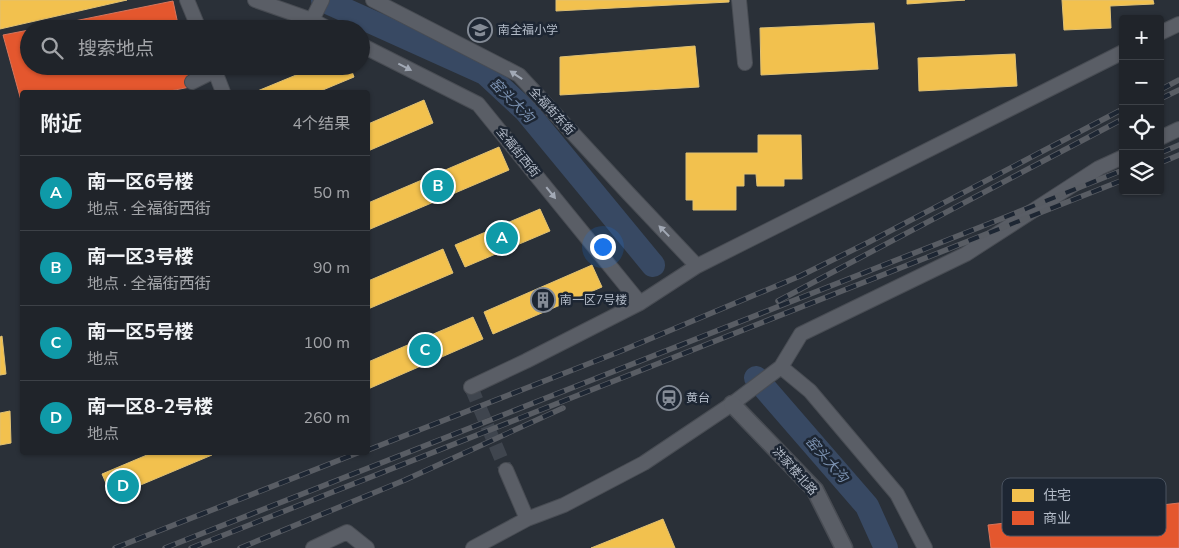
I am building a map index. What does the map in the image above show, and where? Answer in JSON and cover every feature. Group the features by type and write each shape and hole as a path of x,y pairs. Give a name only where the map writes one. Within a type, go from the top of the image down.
{"street":[{"path":"188,0 196,20"},
{"path":"255,0 298,20"},
{"path":"310,20 322,0"},
{"name":"全福街东街","path":"373,0 519,75 697,266"},
{"path":"739,0 745,63"},
{"path":"1164,31 1179,24"},
{"name":"全福街西街","path":"370,50 478,104 640,303"},
{"path":"471,387 526,362 640,303 697,266 1119,54"},
{"path":"192,82 204,75"},
{"path":"219,75 222,90"},
{"path":"1164,136 1179,129"},
{"path":"473,548 527,520 564,505 644,463 732,404 781,367 801,334 966,254 1099,168 1119,159"},
{"path":"781,367 810,391 897,494 925,548"},
{"name":"洪家楼北路","path":"732,404 815,490 844,548"},
{"path":"506,470 527,520"},
{"path":"313,548 347,532 367,548"}],"building: 住宅":[{"path":"0,0 127,0 39,20 20,20 20,24 0,29"},
{"path":"556,0 729,0 729,2 556,11"},
{"path":"907,0 965,0 907,4"},
{"path":"1062,0 1153,0 1154,4 1110,6 1111,28 1064,30"},
{"path":"874,23 878,69 761,75 760,28"},
{"path":"695,46 699,87 560,95 560,57"},
{"path":"1015,54 1017,86 919,91 918,58"},
{"path":"296,75 353,75 354,77 323,90 260,90"},
{"path":"424,100 433,123 370,150 370,123"},
{"path":"758,135 801,135 802,179 784,179 784,186 757,186 756,174 744,174 744,186 736,186 736,210 693,210 693,200 686,200 686,153 758,153"},
{"path":"499,147 509,170 370,229 370,202"},
{"path":"540,209 550,231 465,267 455,245"},
{"path":"443,249 453,273 370,308 370,280"},
{"name":"南一区7号楼","path":"592,265 602,287 493,334 484,312"},
{"path":"473,317 483,339 370,388 370,361"},
{"path":"2,336 6,374 0,375 0,337"},
{"path":"10,411 11,443 0,445 0,413"},
{"path":"147,455 212,455 112,497 102,474"},
{"path":"663,519 675,548 591,548"}],"building: 商业":[{"path":"173,1 177,20 79,20"},
{"path":"20,32 20,75 188,75 190,87 175,90 20,90 20,97 3,35"},
{"path":"1179,503 1179,548 991,548 988,525 1002,523 1002,536 1166,536 1166,504"}],"waterway":[{"name":"窑头大沟","path":"323,0 367,20"},
{"name":"窑头大沟","path":"370,21 485,73 526,111 653,265"},
{"name":"窑头大沟","path":"756,378 867,506 886,548"}],"tunnel":[{"path":"471,387 506,470"}],"railway":[{"path":"1164,88 1179,80"},
{"path":"1164,97 1179,90"},
{"path":"370,449 621,351 800,276 1119,111"},
{"path":"778,301 1119,121"},
{"path":"1164,151 1179,145"},
{"path":"1164,161 1179,155"},
{"path":"165,548 1119,172"},
{"path":"191,548 1119,182"},
{"path":"240,548 405,480 563,408"},
{"path":"115,548 352,455"}],"place":[{"name":"南全福小学","path":"480,30"},
{"name":"南一区3号楼","path":"438,186"},
{"name":"南一区6号楼","path":"502,238"},
{"name":"南一区7号楼","path":"543,300"},
{"name":"南一区5号楼","path":"425,350"},
{"name":"黄台","path":"669,398"},
{"name":"南一区8-2号楼","path":"123,486"}]}
